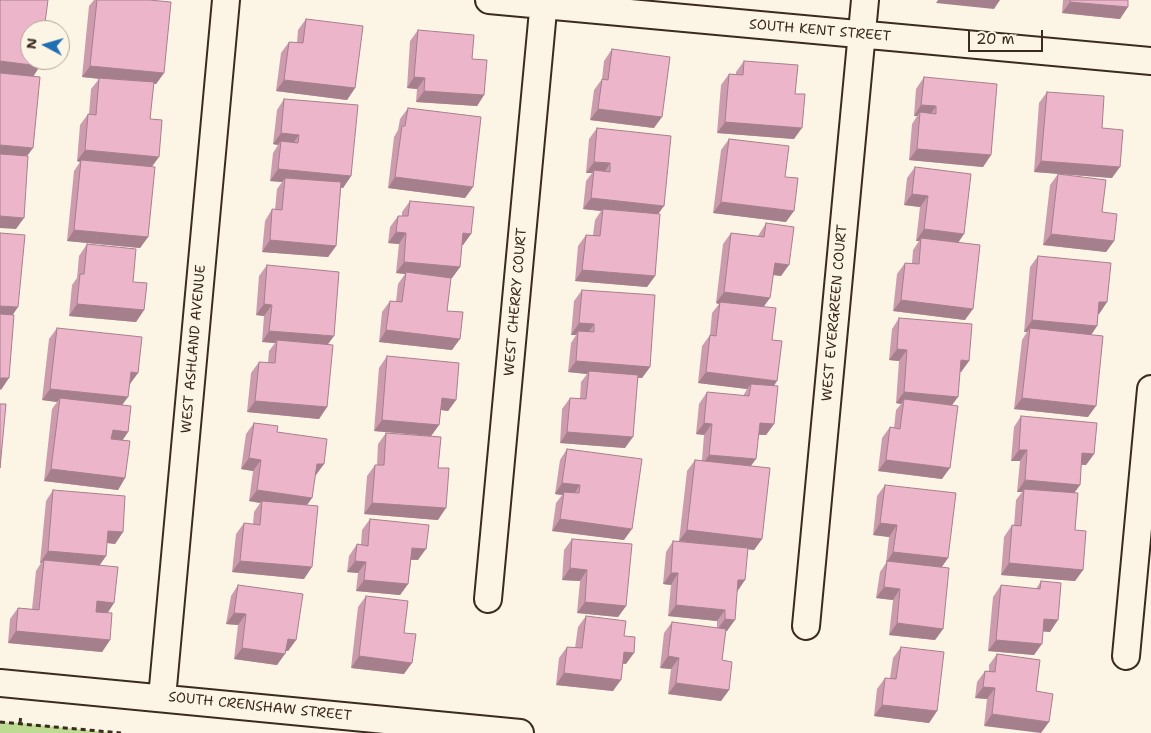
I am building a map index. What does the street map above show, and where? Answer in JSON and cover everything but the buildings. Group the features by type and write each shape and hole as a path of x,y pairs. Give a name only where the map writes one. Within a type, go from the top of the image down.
{"street":[{"name":"WEST ASHLAND AVENUE","path":"162,698 226,0"},
{"name":"SOUTH KENT STREET","path":"489,0 544,3 862,36 1151,61"},
{"name":"WEST EVERGREEN COURT","path":"806,626 865,0"},
{"name":"WEST CHERRY COURT","path":"488,598 544,3"},
{"path":"1126,656 1151,389"},
{"name":"SOUTH CRENSHAW STREET","path":"0,683 520,733"}],"path":[{"path":"20,724 21,715"},
{"path":"0,722 120,733"}],"green space":[{"path":"0,722 20,723 113,733 0,733"}]}
